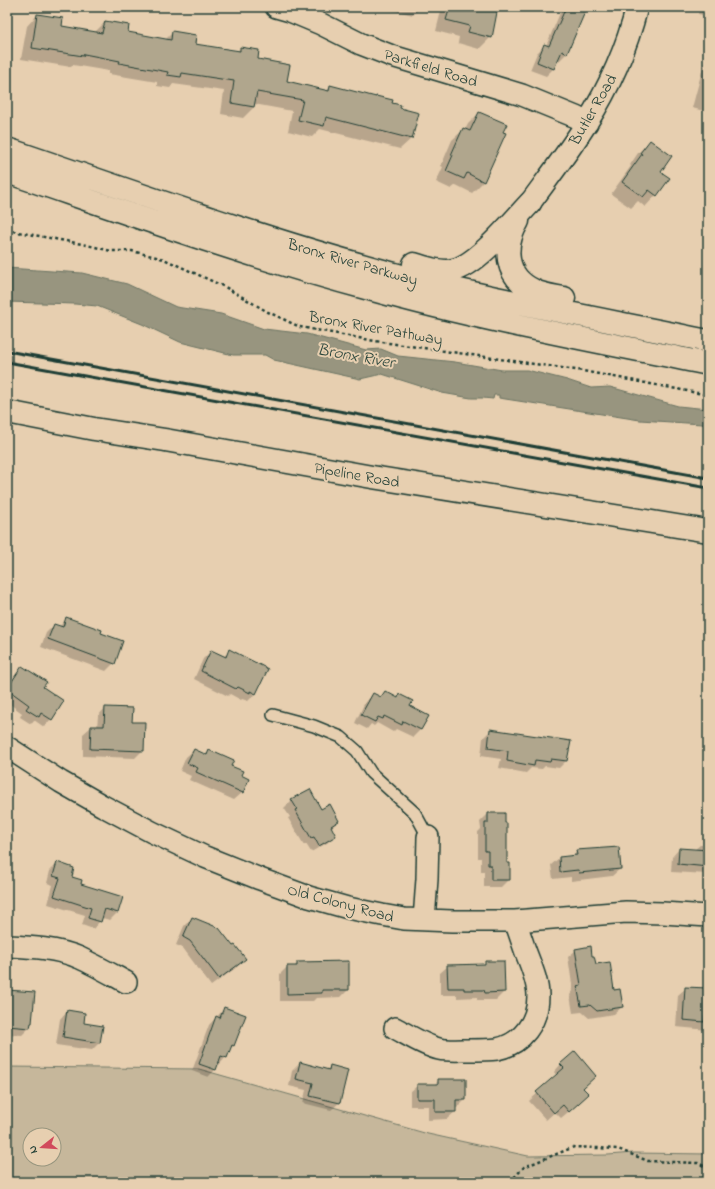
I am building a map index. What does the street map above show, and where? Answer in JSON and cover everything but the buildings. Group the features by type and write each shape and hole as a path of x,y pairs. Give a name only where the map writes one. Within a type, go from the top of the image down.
{"main road":[{"name":"Bronx River Parkway","path":"7,149 282,242 404,276 523,304 708,341"},
{"name":"Bronx River Parkway","path":"7,172 274,262 369,290 462,313 708,364"},
{"path":"158,200 306,235 431,269 446,270 453,270 465,266 477,258 530,203"},
{"path":"530,203 512,230 509,245 509,261 514,274 519,279 539,293 605,308 684,336"},
{"name":"Pipeline Road","path":"7,412 94,429 364,475 708,531"}],"street":[{"name":"Parkfield Road","path":"276,7 315,21 361,44 392,56 522,95 587,123"},
{"name":"Butler Road","path":"530,203 587,123 608,85 638,7"},
{"name":"Old Colony Road","path":"7,747 61,782 152,832 205,857 260,879 348,908 382,916 424,920 515,921 626,912 708,916"},
{"path":"424,920 428,837"},
{"path":"395,1028 416,1040 439,1049 464,1050 498,1048 519,1039 528,1030 534,1020 538,996 535,978 515,921"},
{"path":"7,946 42,948 63,952 79,957 126,982"}],"lane":[{"path":"273,715 314,726 341,737 357,751 371,773 414,813 428,837"}],"path":[{"name":"Bronx River Pathway","path":"7,230 111,251 132,251 164,259 225,287 268,312 300,327 375,341 583,371 708,395"},
{"path":"510,1182 524,1167 574,1147 618,1149 648,1161 698,1163 708,1168"}],"shaded area":[{"path":"7,1067 199,1069 428,1134 528,1156 608,1155 633,1153 708,1154 708,1182 7,1182"}],"water":[{"name":"Bronx River","path":"7,268 82,273 127,284 176,307 221,314 264,329 307,334 366,350 381,349 398,356 455,362 502,370 527,370 567,380 591,388 610,387 678,406 708,409 708,426 702,424 640,420 499,398 499,395 494,395 493,399 471,398 442,393 382,374 360,379 274,360 265,355 233,355 180,342 142,324 97,306 7,302"}],"railway":[{"path":"7,351 708,478"},
{"path":"7,362 708,488"}]}
